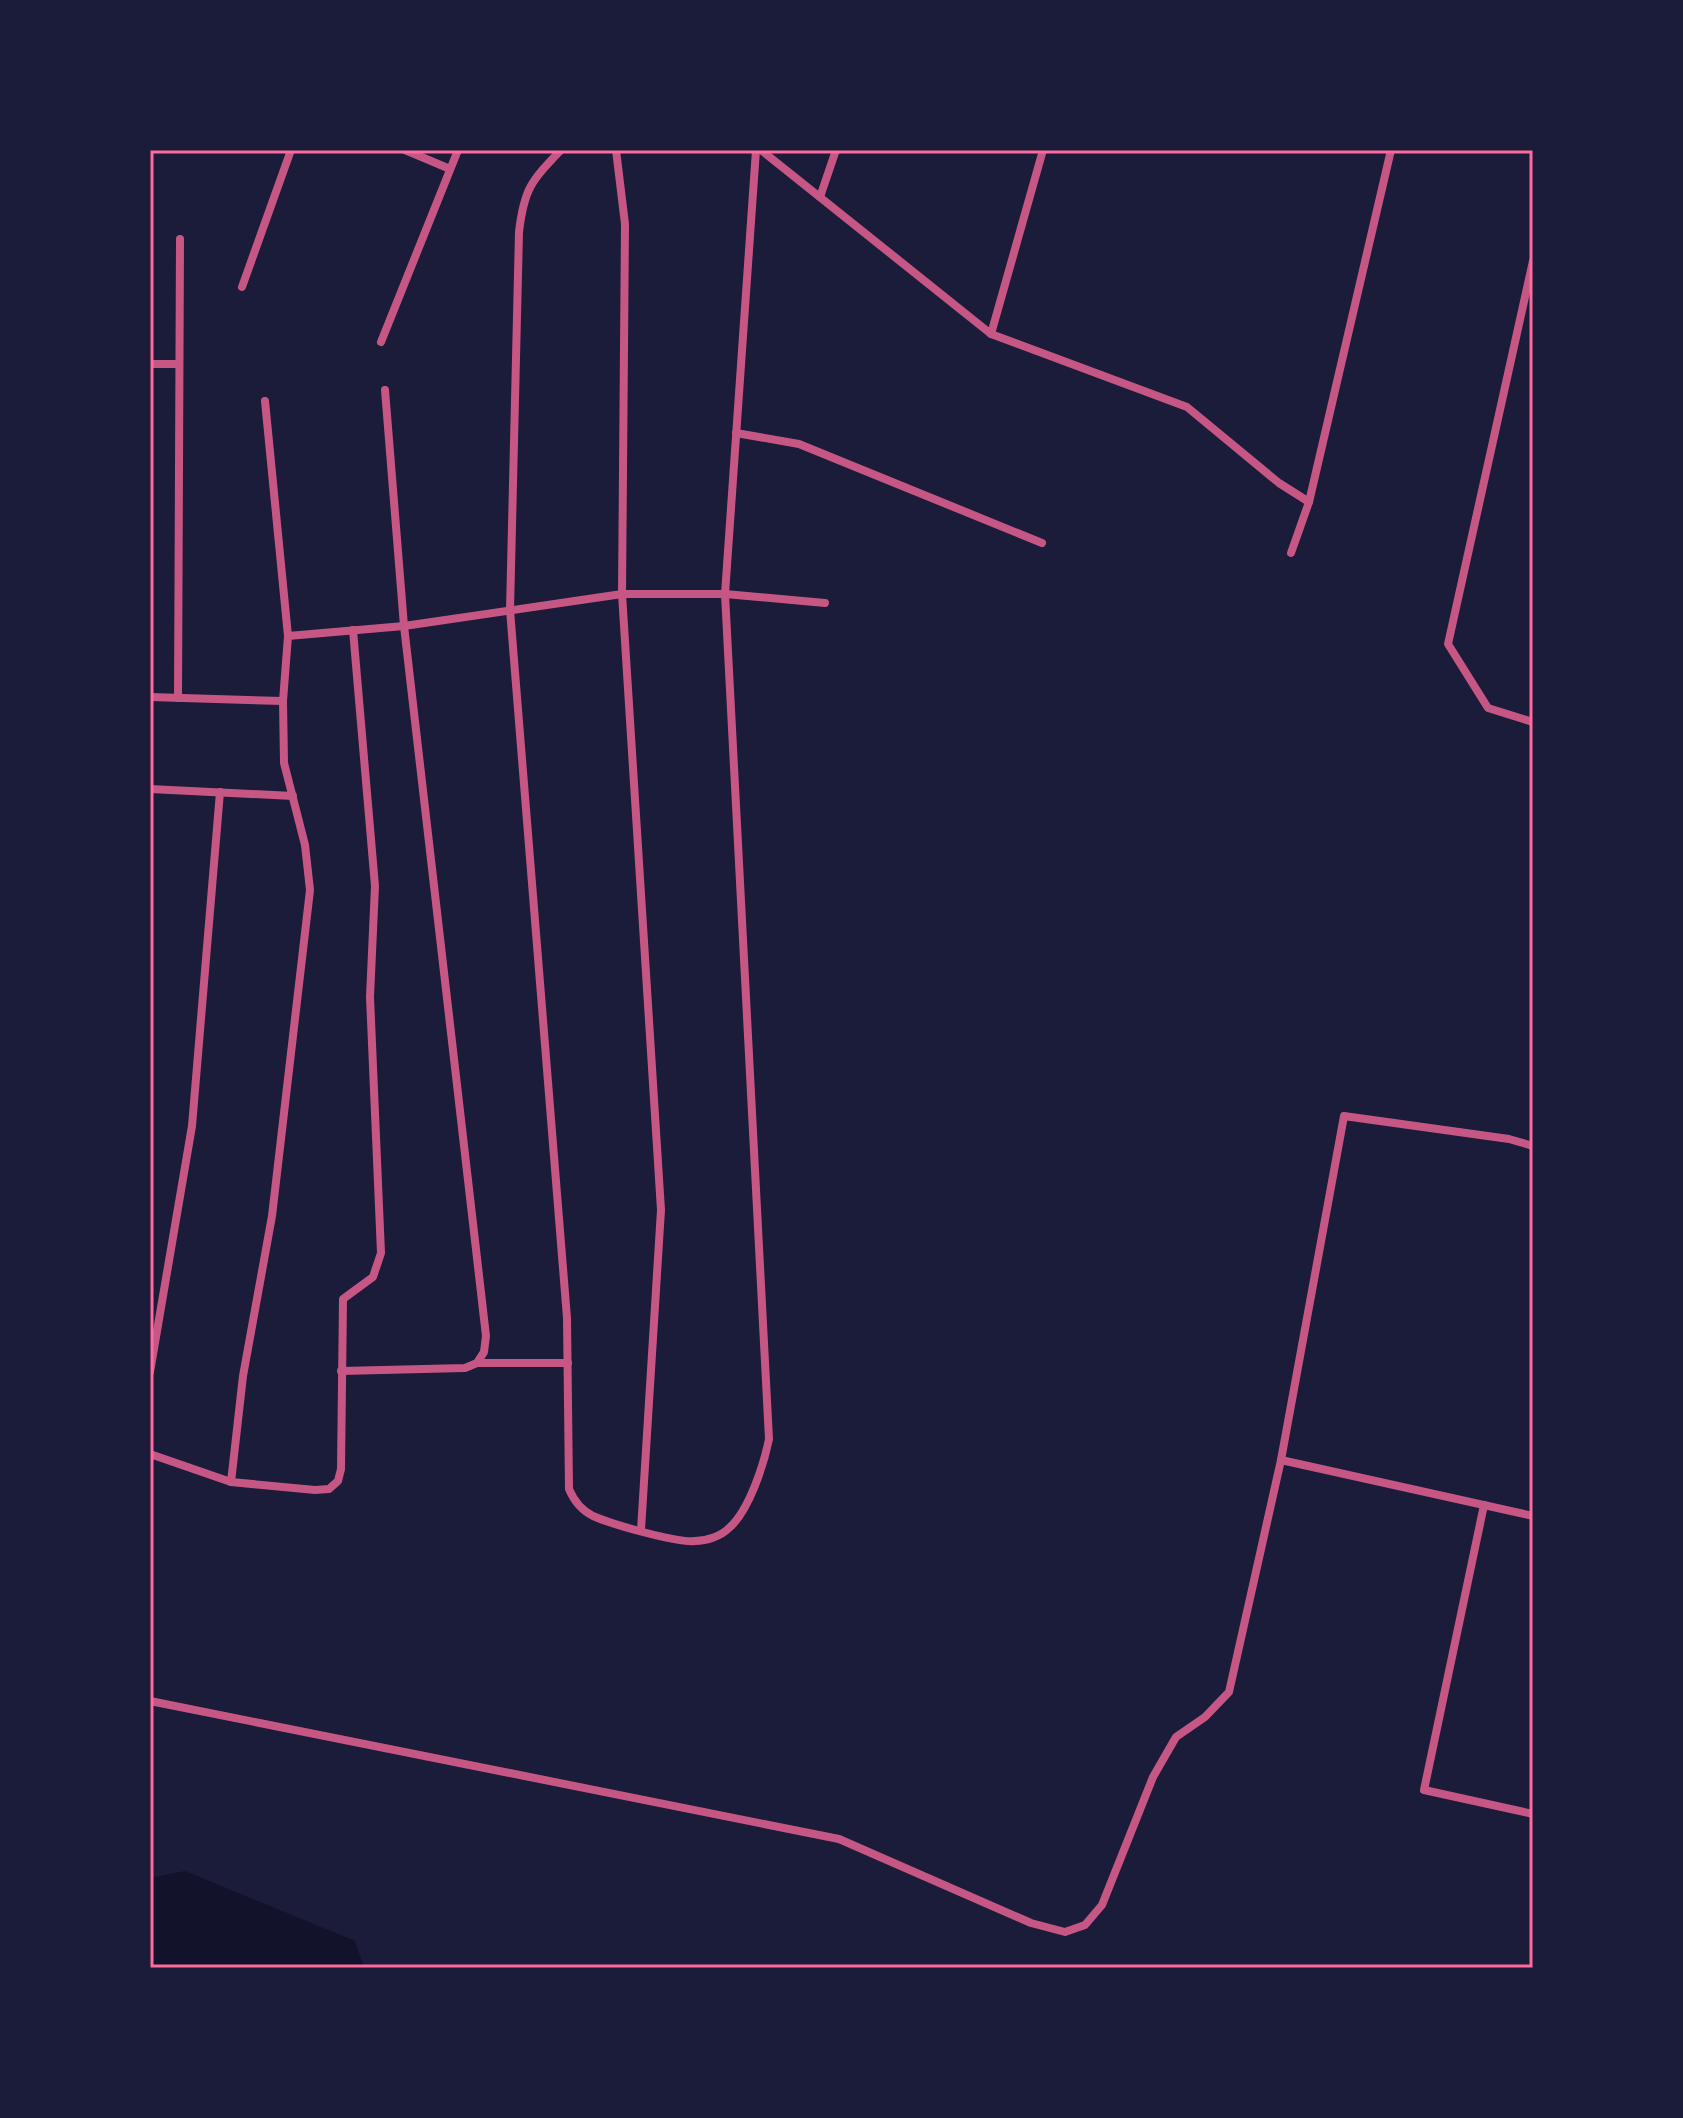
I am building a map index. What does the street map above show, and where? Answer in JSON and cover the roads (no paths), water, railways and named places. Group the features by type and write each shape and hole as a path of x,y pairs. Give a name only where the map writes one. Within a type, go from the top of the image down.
{"street":[{"path":"242,287 291,150"},
{"path":"405,150 450,169"},
{"path":"381,342 458,150"},
{"path":"561,150 534,177 523,200 519,232 510,610 566,1302 569,1489 574,1503 592,1515 694,1542 713,1538 729,1529 740,1514 764,1461 769,1439 725,594 758,150"},
{"path":"616,150 625,224 622,594 661,1210 641,1530"},
{"path":"758,150 991,334 1187,407 1279,483 1309,502"},
{"path":"820,197 836,150"},
{"path":"991,334 1043,150"},
{"path":"1291,553 1309,502 1391,150"},
{"path":"178,698 180,239"},
{"path":"1532,267 1448,644 1488,708 1533,722"},
{"path":"150,364 179,364"},
{"path":"385,390 404,626 486,1336 484,1352 477,1363"},
{"path":"231,1482 243,1376 272,1216 310,890 305,845 284,763 283,701 288,636 265,401"},
{"path":"736,433 799,444 1042,543"},
{"path":"288,636 404,626 622,594 725,594 825,603"},
{"path":"150,1454 231,1482 315,1490 329,1489 338,1481 341,1469 343,1299 373,1277 381,1253 370,997 375,886 353,630"},
{"path":"150,697 283,701"},
{"path":"150,789 293,796"},
{"path":"150,1372 192,1126 220,792"},
{"path":"150,1701 839,1839 1031,1923 1065,1932 1085,1925 1102,1905 1153,1777 1176,1737 1205,1717 1229,1692 1281,1460 1344,1116 1509,1139 1533,1146"},
{"path":"341,1371 465,1368 477,1363 568,1363"},
{"path":"1281,1460 1533,1516"},
{"path":"1484,1505 1424,1790 1533,1814"}]}
